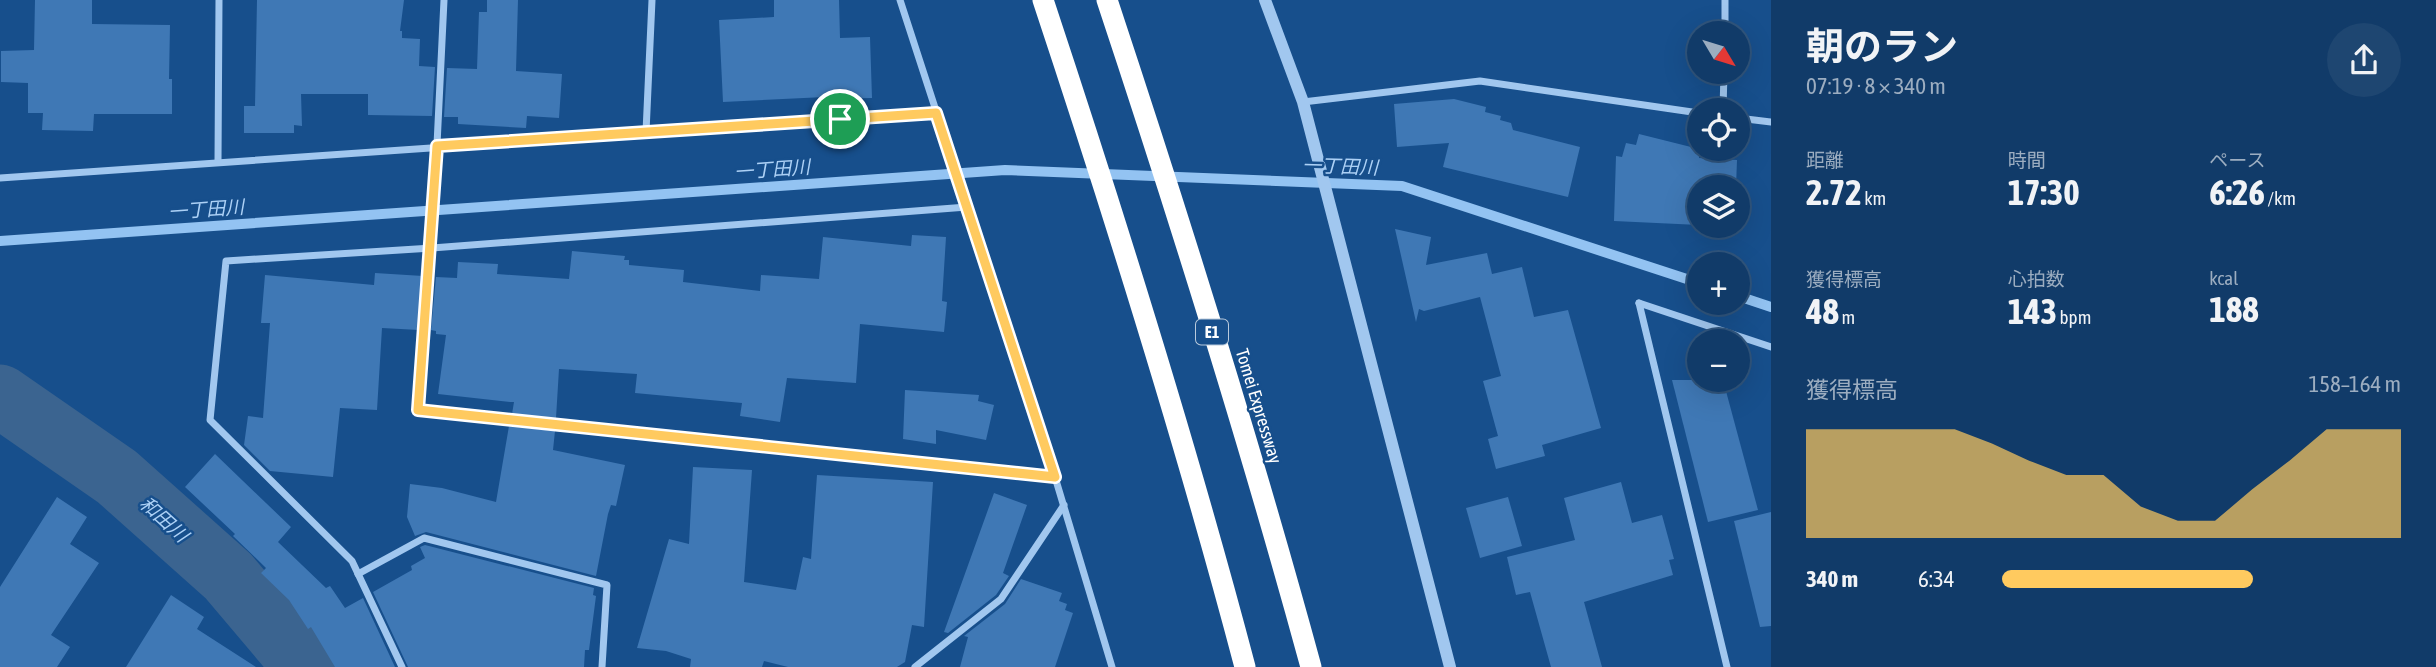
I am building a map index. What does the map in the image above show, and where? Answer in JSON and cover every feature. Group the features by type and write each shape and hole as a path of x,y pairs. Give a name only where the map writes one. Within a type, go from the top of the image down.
{"highway":[{"path":"1042,0 1084,123 1200,504 1245,667"},
{"name":"Tomei Expressway","path":"1107,0 1275,533 1311,667"}],"street":[{"path":"218,161 219,0"},
{"path":"444,0 432,248 418,410 1055,477"},
{"path":"646,132 652,0"},
{"path":"900,0 1064,505 1112,667"},
{"path":"1265,0 1303,102 1450,667"},
{"path":"1724,21 1725,0"},
{"path":"1303,102 1480,81 1687,111"},
{"path":"0,178 936,113"},
{"path":"1750,119 1771,122"},
{"path":"402,667 352,561 210,420 226,261 432,248 967,206"},
{"path":"1727,667 1639,303 1771,347"},
{"path":"915,667 1001,599 1064,505"},
{"path":"358,574 424,538 607,586 602,667"}],"building":[{"path":"35,0 92,0 92,24 170,25 169,79 172,79 172,114 94,114 93,131 42,130 43,113 28,113 28,83 1,82 1,51 34,50"},
{"path":"257,0 404,0 400,31 402,38 420,39 419,66 435,67 432,116 368,115 368,94 301,94 302,126 294,125 294,133 244,133 244,106 255,106"},
{"path":"487,0 518,0 516,71 562,74 559,118 527,116 526,128 458,124 458,117 444,117 447,68 477,69 479,12 487,12"},
{"path":"774,0 839,0 840,38 870,37 872,98 825,97 723,102 719,20 774,17"},
{"path":"1454,99 1486,107 1485,112 1501,116 1500,120 1511,123 1513,130 1580,147 1568,197 1443,167 1449,143 1397,147 1394,104"},
{"path":"1639,134 1687,146 1687,161 1737,161 1736,175 1687,175 1687,224 1614,221 1616,156 1622,157 1626,143 1636,145"},
{"path":"1395,229 1431,237 1426,265 1487,253 1492,274 1522,267 1534,317 1568,310 1601,428 1542,445 1545,456 1496,469 1488,439 1498,436 1483,381 1501,376 1480,297 1424,311 1419,309 1416,322"},
{"path":"912,235 946,237 942,301 947,302 944,332 860,324 856,383 787,378 780,422 740,416 742,403 635,393 637,374 559,369 556,418 512,414 514,402 438,394 446,335 436,334 436,331 431,330 436,277 457,278 458,262 498,264 497,274 569,279 572,251 625,256 624,260 629,260 629,265 684,270 683,282 760,291 761,275 819,279 823,237 911,246"},
{"path":"375,273 423,276 419,330 382,328 377,410 340,408 333,477 270,471 244,445 248,416 263,418 270,323 261,323 265,275 374,285"},
{"path":"1672,380 1687,380 1687,392 1726,392 1758,510 1708,522"},
{"path":"905,390 979,395 978,401 994,405 986,440 936,430 936,444 903,439"},
{"path":"509,426 555,431 553,450 625,465 616,506 611,505 608,514 596,576 426,532 415,536 407,517 410,484 442,488 496,502"},
{"path":"215,454 291,527 278,542 326,588 330,586 345,608 363,598 395,667 335,667 311,627 308,629 289,600 261,573 266,568 233,536 235,534 185,487"},
{"path":"693,467 752,470 744,582 796,590 803,557 811,559 817,475 933,482 924,627 912,625 905,662 897,667 788,667 764,661 762,667 690,667 691,659 666,651 637,648 669,539 689,544"},
{"path":"1621,482 1632,523 1662,515 1674,559 1669,560 1673,575 1584,602 1602,667 1551,667 1530,592 1516,595 1507,557 1575,540 1564,498"},
{"path":"994,493 1027,505 1003,573 1009,576 996,595 948,633 944,632"},
{"path":"57,497 87,517 70,544 99,563 51,635 70,647 57,667 0,667 0,587"},
{"path":"1508,497 1522,546 1480,558 1466,508"},
{"path":"1771,512 1771,626 1760,627 1734,521"},
{"path":"425,545 594,588 593,595 596,596 584,667 408,667 373,592 412,570 411,566 425,558 420,547"},
{"path":"1021,579 1062,593 1059,601 1067,604 1065,610 1073,613 1055,667 960,667 968,637 964,636 1005,604"},
{"path":"171,595 204,617 197,629 256,667 126,667"}],"waterway":[{"name":"一丁田川","path":"0,241 1005,170 1402,186 1687,279"},
{"name":"一丁田川","path":"1750,300 1771,307"},
{"name":"和田川","path":"0,396 117,477 228,576 305,667"}],"route":[{"path":"936,113 1055,477 418,410 432,248 437,146 840,119 936,113"}]}
